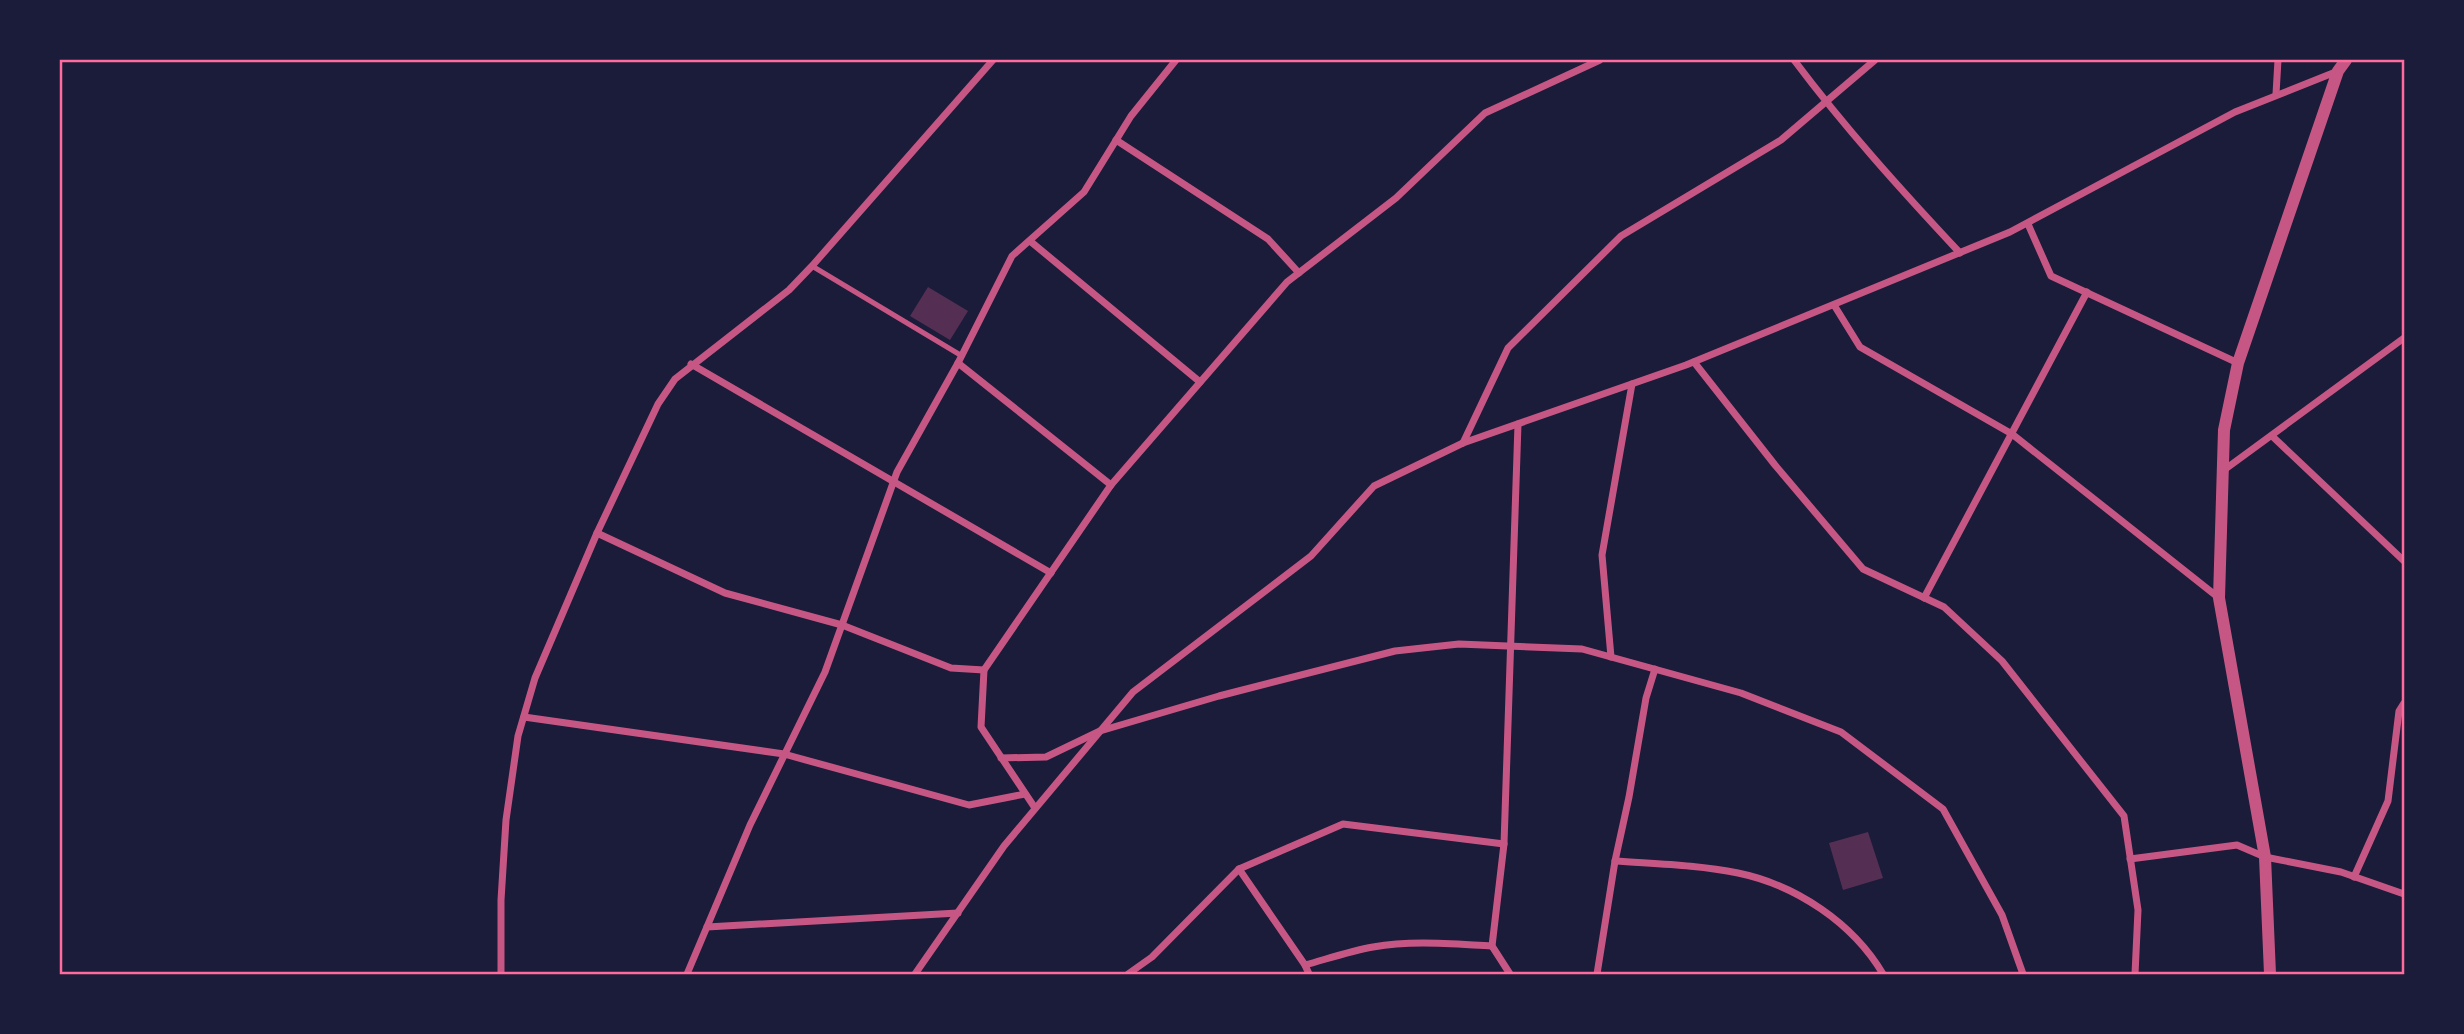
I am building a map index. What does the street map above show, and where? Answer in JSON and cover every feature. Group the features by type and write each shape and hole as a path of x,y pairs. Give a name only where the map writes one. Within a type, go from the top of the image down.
{"street":[{"path":"501,975 501,900 506,820 518,736 535,678 597,533 658,404 675,379 691,364 789,290 981,70 993,60"},
{"path":"687,975 750,825 825,672 893,483 960,360 1012,256 1084,192 1131,116 1176,60"},
{"path":"1035,808 981,727 984,670 1111,485 1287,282 1396,198 1485,113 1600,60"},
{"path":"1794,60 1902,191 1960,253"},
{"path":"1464,443 1508,348 1621,236 1781,140 1875,60"},
{"path":"2276,94 2278,60"},
{"path":"2270,975 2265,856 2219,598 2224,430 2238,363 2338,71 2346,60"},
{"path":"915,975 1004,846 1133,692 1311,556 1374,486 1464,443 1694,362 2028,224 2195,133 2276,94 2338,71"},
{"path":"1116,140 1269,239 1299,273"},
{"path":"2028,224 2051,276 2238,363"},
{"path":"1030,241 1200,382"},
{"path":"1924,598 2087,292"},
{"path":"1834,304 1860,347 2012,434 2219,598"},
{"path":"2223,470 2404,338"},
{"path":"960,360 1111,485"},
{"path":"1694,362 1863,569 1944,607 2002,661 2124,816 2138,910 2135,975"},
{"path":"691,364 1051,573"},
{"path":"1612,657 1602,555 1632,384"},
{"path":"1510,975 1492,946 1504,844 1518,424"},
{"path":"2272,436 2404,561"},
{"path":"597,533 725,593 842,625 951,668 984,670"},
{"path":"1002,758 1046,757 1100,731 1219,696 1395,651 1459,644 1583,649 1741,693 1841,732 1943,809 2002,915 2023,975"},
{"path":"1597,975 1615,861 1646,698 1655,669"},
{"path":"2354,877 2388,801 2399,711 2404,703"},
{"path":"524,717 785,754 969,805 1025,794"},
{"path":"1128,975 1152,957 1240,869 1343,824 1504,844"},
{"path":"2130,859 2236,845 2265,856 2354,877 2404,894"},
{"path":"1615,861 1739,873 1769,882 1828,913 1865,948 1883,975"},
{"path":"1240,869 1305,965 1309,975"},
{"path":"707,927 958,913"},
{"path":"1305,965 1371,947 1433,943 1492,946"}],"lane":[{"path":"812,266 960,360"}],"building":[{"path":"928,287 968,311 950,340 910,316"},
{"path":"1868,832 1883,878 1843,890 1829,843"}]}
